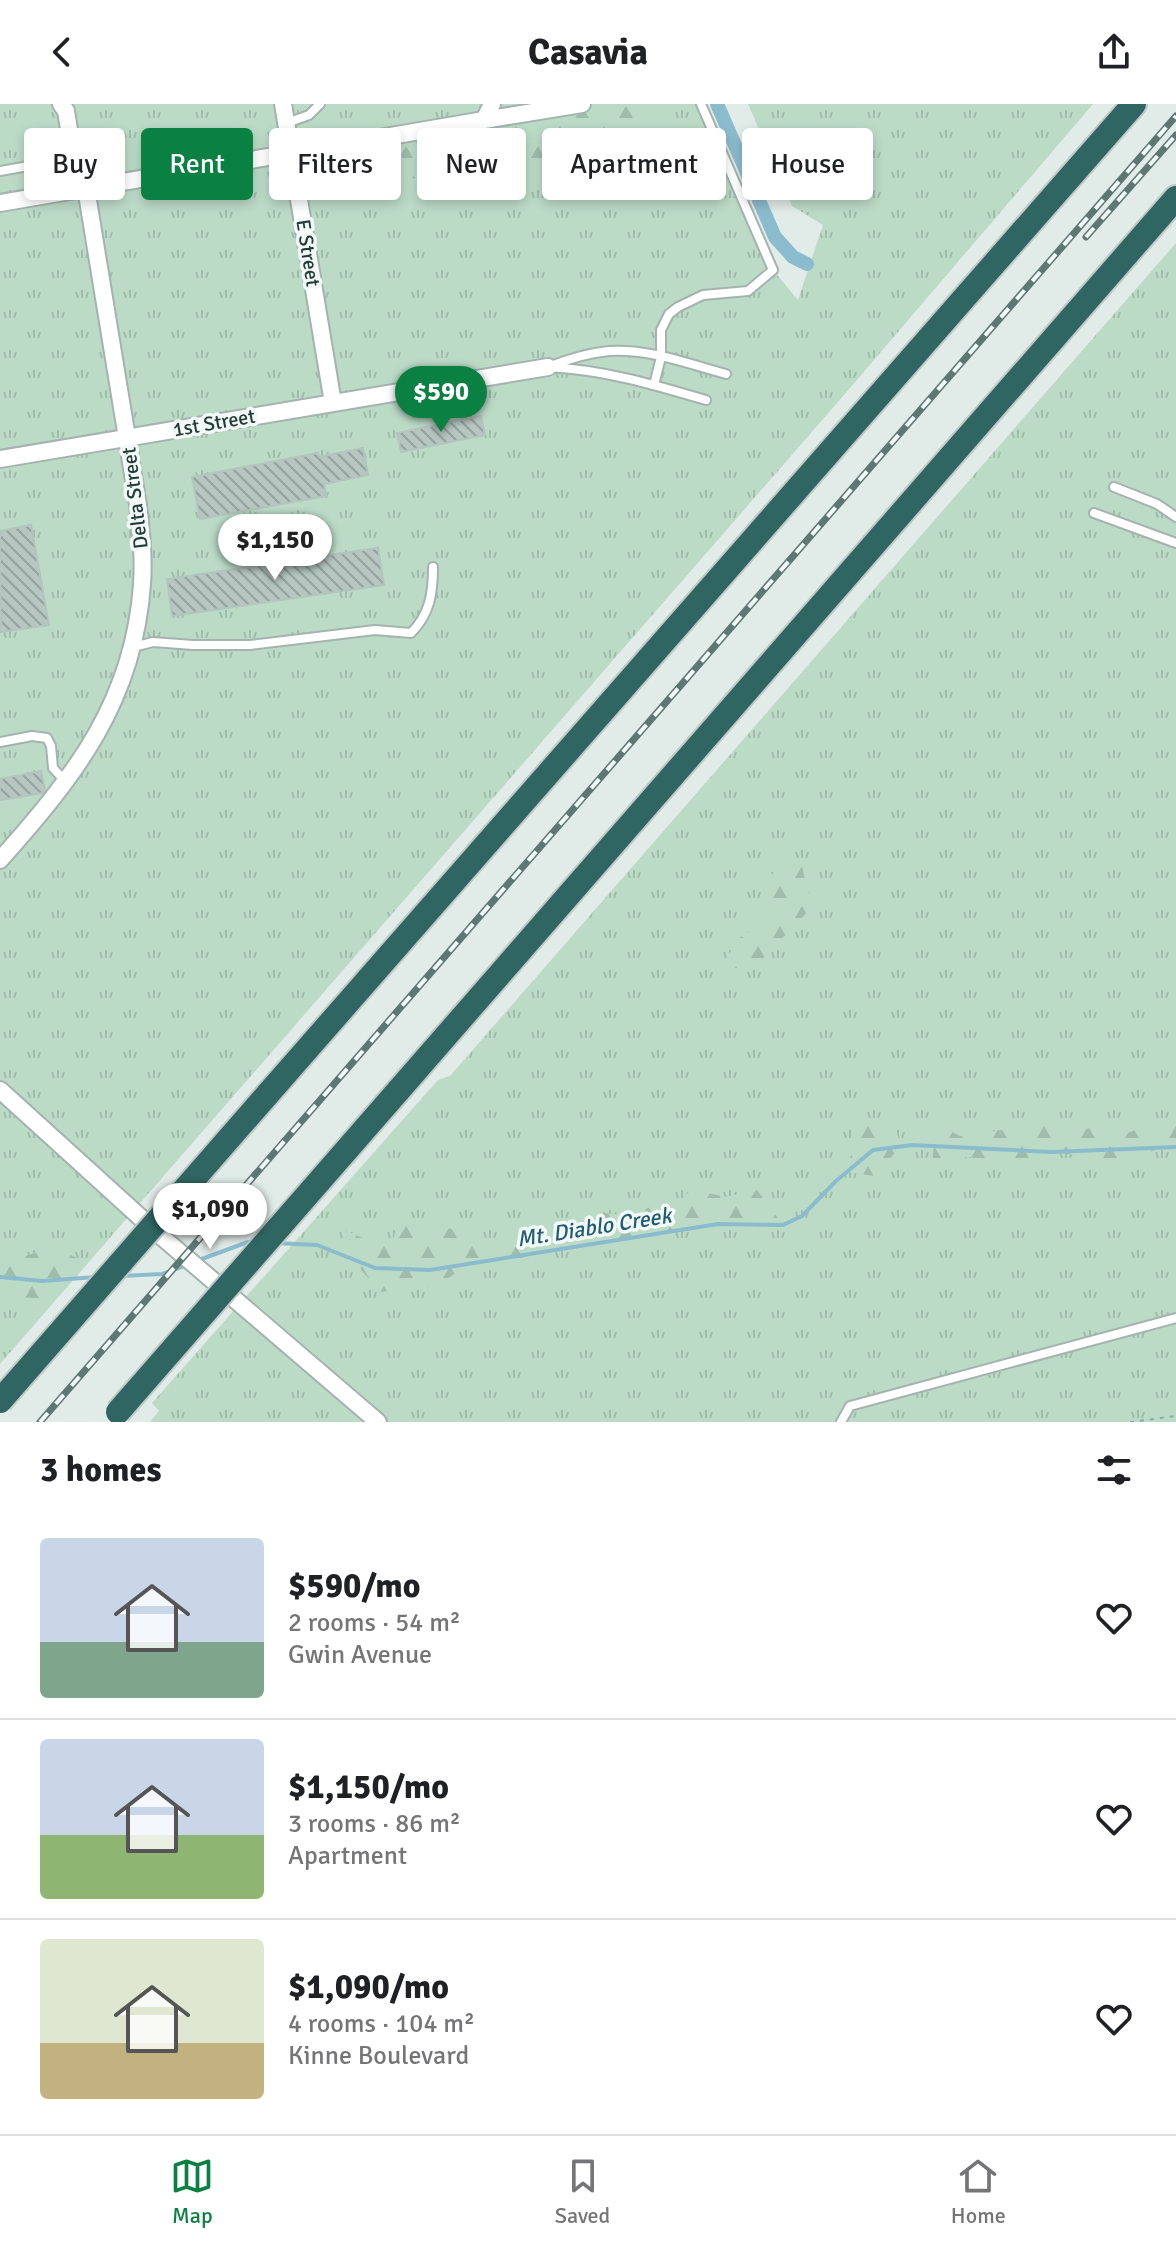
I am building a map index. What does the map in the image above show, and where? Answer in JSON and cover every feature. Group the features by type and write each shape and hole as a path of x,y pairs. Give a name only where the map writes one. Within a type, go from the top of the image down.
{"highway":[{"path":"0,1401 1134,104"},
{"path":"114,1417 1176,198"}],"street":[{"name":"Delta Street","path":"61,104 66,111 69,128"},
{"name":"E Street","path":"283,104 287,128"},
{"path":"484,120 492,104"},
{"path":"401,135 582,104"},
{"path":"125,182 269,158"},
{"path":"0,203 24,199"},
{"name":"Delta Street","path":"0,860 66,782 114,703 133,647 139,615 143,581 142,543 128,437 88,200"},
{"name":"E Street","path":"299,200 333,403"},
{"name":"1st Street","path":"0,459 548,367"},
{"path":"0,1090 162,1237 378,1422"}],"lane":[{"path":"286,123 309,115 320,104"},
{"path":"654,385 661,357 661,330 669,314 703,295 748,291 773,270 701,104"},
{"path":"0,171 24,167"},
{"path":"548,367 589,354 612,351 661,357 726,374"},
{"path":"548,367 596,371 706,400"},
{"path":"1114,487 1157,504 1176,517"},
{"path":"1094,513 1176,543"},
{"path":"133,647 153,642 250,645 375,630 411,633 428,609 433,591 433,567"},
{"path":"0,742 32,736 47,738 51,746 52,765 66,782"},
{"path":"841,1422 850,1406 1176,1318"}],"path":[{"path":"1130,1422 1176,1416"}],"green space":[{"path":"0,104 701,104 711,128 542,128 542,200 726,200 726,162 773,270 798,300 823,225 792,206 789,200 873,200 873,128 758,128 748,104 1093,104 844,395 0,1364"},
{"path":"582,104 663,104 656,125 542,128 542,164 526,167 526,128 439,128"},
{"path":"417,132 417,177 406,177 401,134"},
{"path":"1176,243 1176,1422 150,1422 159,1411 152,1403 438,1080 450,1076"},
{"path":"781,859 801,863 812,907 751,971 722,965 739,938 766,921 760,897"},
{"path":"1052,1110 1056,1139 1089,1128 1117,1137 1157,1122 1176,1122 1176,1155 1163,1147 1126,1161 1051,1152 1011,1162 968,1157 932,1162 937,1124 960,1136 1001,1130"},
{"path":"855,1116 895,1121 900,1147 875,1176 847,1172"},
{"path":"692,1189 725,1197 757,1190 783,1225 718,1224 553,1250 522,1268 470,1263 437,1286 380,1292 352,1259 343,1229 367,1240 392,1244 398,1221 467,1231 503,1244 523,1233 592,1225 605,1213 629,1216 650,1207 674,1207"},
{"path":"53,1247 88,1263 50,1306 35,1298 0,1296 0,1257 13,1260"}],"building":[{"path":"481,416 485,435 401,452 397,433"},
{"path":"363,448 368,475 324,484 326,496 200,519 192,477 318,453 319,457"},
{"path":"31,525 49,625 1,632 0,531"},
{"path":"378,548 384,585 172,616 167,579"},
{"path":"41,771 43,793 0,800 0,779"}],"waterway":[{"path":"717,104 775,237 793,257 807,264"},
{"name":"Mt. Diablo Creek","path":"275,1243 317,1245 375,1268 430,1270 718,1224 783,1225 802,1216 836,1181 873,1150 912,1145 1051,1152 1176,1147"},
{"name":"Mt. Diablo Creek","path":"199,1260 248,1242 255,1243"},
{"name":"Mt. Diablo Creek","path":"121,1276 162,1274 187,1265"},
{"name":"Mt. Diablo Creek","path":"0,1277 42,1281 96,1277"}],"railway":[{"path":"40,1422 1176,116"},
{"path":"1086,237 1176,135"}]}
